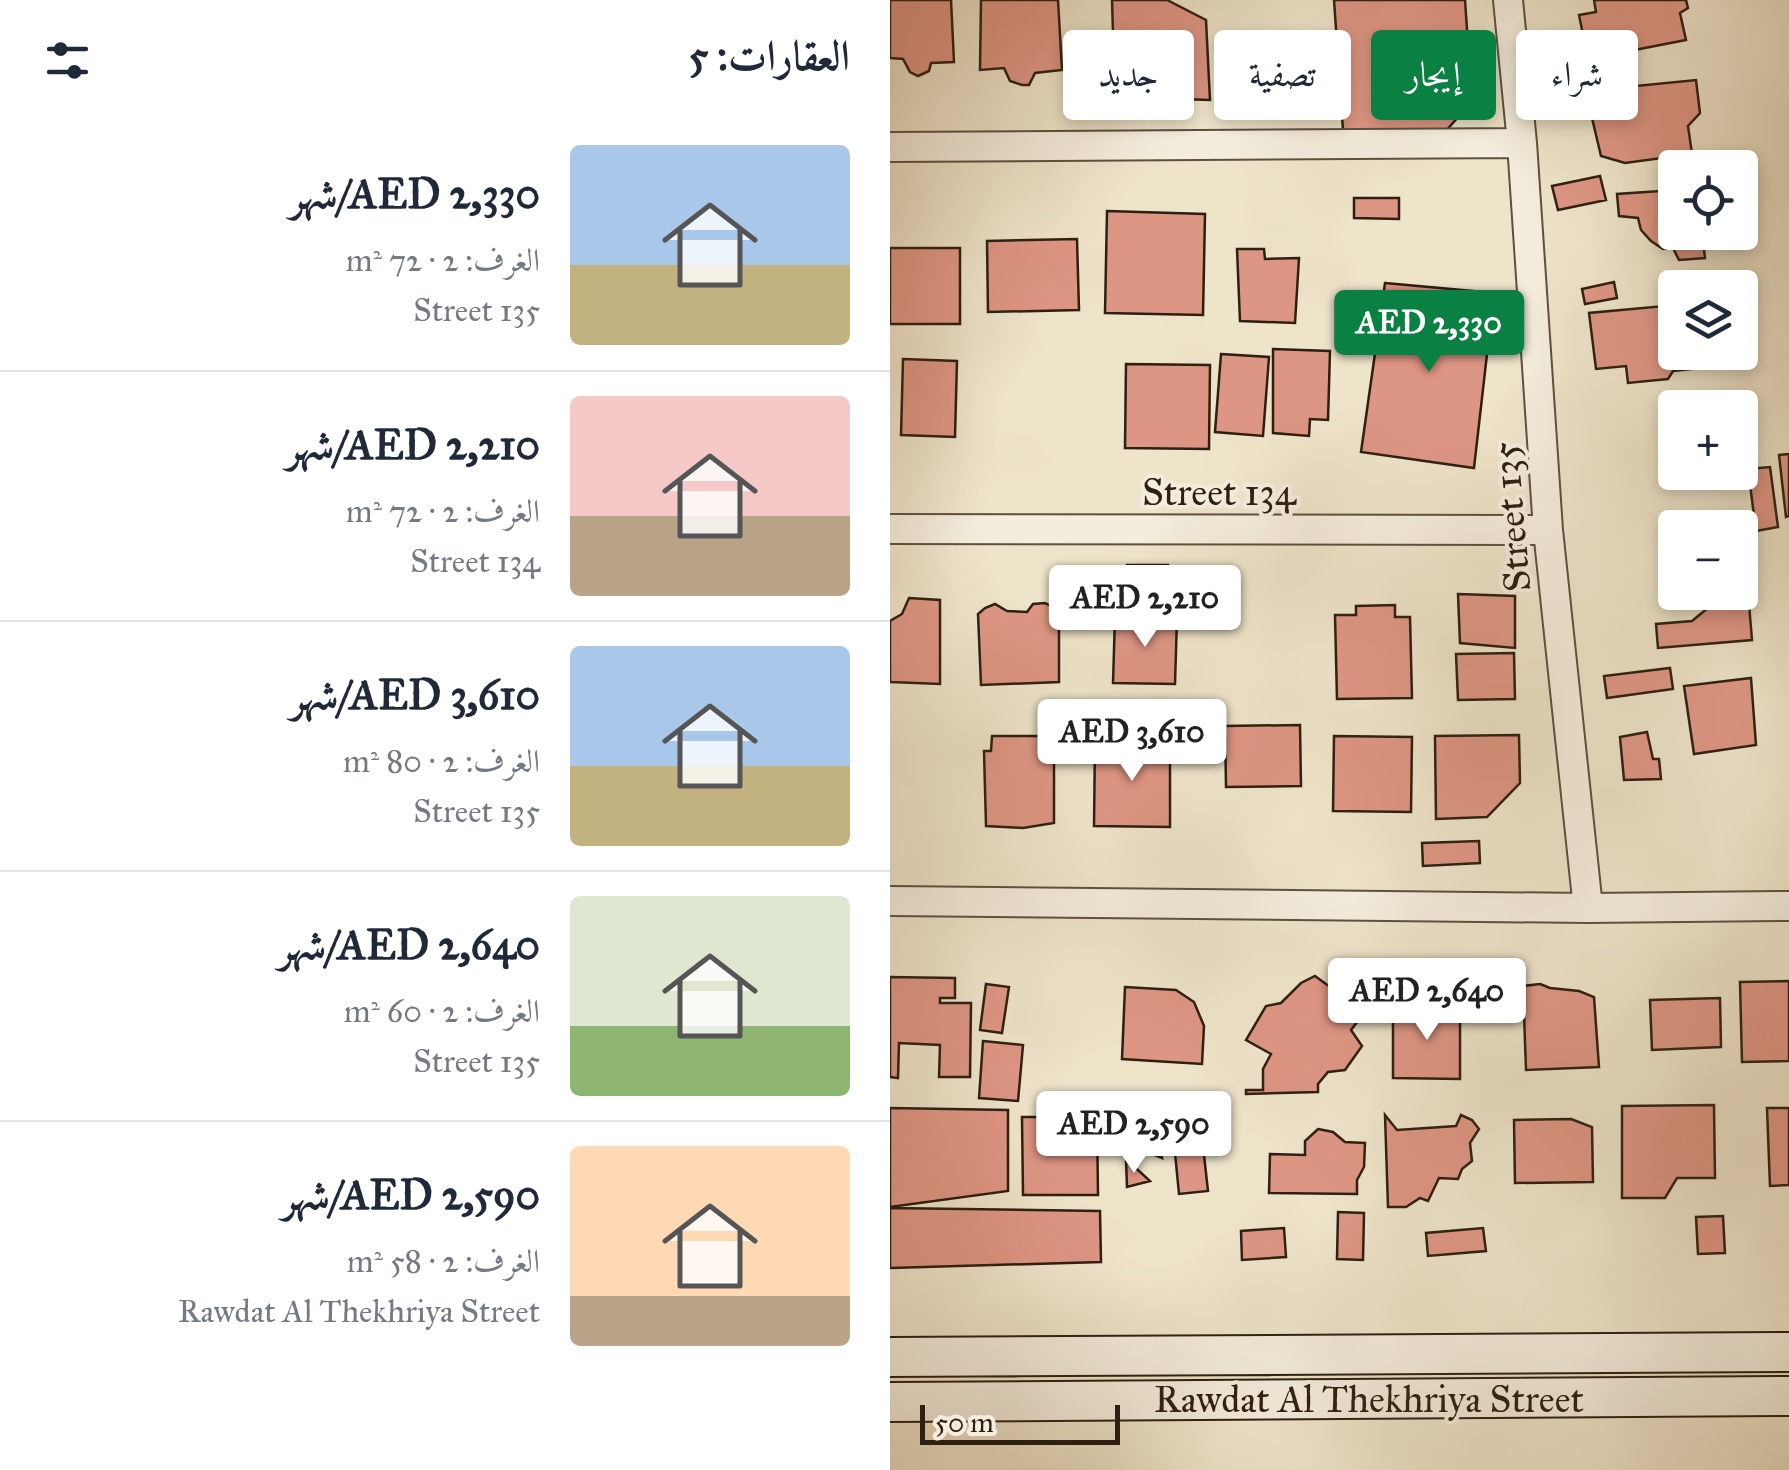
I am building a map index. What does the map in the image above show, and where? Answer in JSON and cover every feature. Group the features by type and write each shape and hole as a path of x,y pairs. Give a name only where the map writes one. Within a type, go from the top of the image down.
{"street":[{"name":"Street 135","path":"1508,0 1522,143 1548,530 1588,908"},
{"path":"890,148 1522,143"},
{"name":"Street 134","path":"890,529 1548,530"},
{"path":"890,901 1588,908 1789,906"},
{"name":"Rawdat Al Thekhriya Street","path":"890,1358 1789,1352"},
{"name":"Rawdat Al Thekhriya Street","path":"890,1402 1789,1396"}],"building":[{"path":"890,0 951,0 954,62 931,63 929,71 918,76 910,72 903,59 890,58"},
{"path":"981,0 1058,0 1062,70 1035,73 1029,85 1022,85 1010,81 1004,68 980,70"},
{"path":"1112,0 1167,0 1206,20 1210,100 1194,99 1194,30 1113,30"},
{"path":"1334,0 1465,0 1467,30 1371,30 1371,120 1455,120 1445,132 1343,130 1342,120 1351,120 1351,30 1336,30"},
{"path":"1594,0 1686,0 1688,8 1680,13 1686,40 1638,49 1638,30 1582,30 1579,15 1596,12"},
{"path":"1696,80 1700,113 1688,126 1691,150 1658,150 1658,159 1625,163 1601,156 1592,120 1638,120 1638,86"},
{"path":"1600,176 1606,200 1558,210 1552,186"},
{"path":"1658,191 1658,246 1641,230 1638,218 1619,216 1617,194"},
{"path":"1354,198 1399,198 1399,219 1354,218"},
{"path":"1107,211 1205,214 1203,315 1105,313"},
{"path":"1077,239 1079,310 988,312 987,241"},
{"path":"890,248 960,248 960,324 890,324"},
{"path":"1237,249 1264,249 1265,259 1299,258 1295,323 1240,321"},
{"path":"1674,250 1704,250 1705,258 1679,260"},
{"path":"1614,282 1617,298 1585,304 1582,289"},
{"path":"1385,283 1494,293 1474,468 1361,452"},
{"path":"1658,307 1658,370 1682,370 1673,371 1668,379 1628,383 1626,366 1596,369 1589,313"},
{"path":"1273,349 1330,351 1328,420 1310,419 1309,436 1273,433"},
{"path":"1221,354 1269,357 1263,436 1215,432"},
{"path":"903,359 957,361 955,437 901,435"},
{"path":"1126,364 1210,365 1209,449 1125,448"},
{"path":"1789,454 1789,516 1786,517 1779,455"},
{"path":"1770,467 1778,527 1758,531 1758,510 1753,510 1751,490 1758,490 1758,468"},
{"path":"1127,565 1168,565 1168,593 1127,593"},
{"path":"1458,594 1515,596 1515,648 1460,643"},
{"path":"909,598 940,600 940,684 890,682 890,621 902,614"},
{"path":"995,604 1007,611 1027,612 1033,604 1053,607 1059,622 1059,682 981,685 978,614"},
{"path":"1395,605 1395,617 1410,617 1412,698 1337,699 1335,615 1356,615 1356,606"},
{"path":"1705,610 1750,610 1752,640 1658,648 1656,624 1692,621"},
{"path":"1115,616 1177,618 1175,684 1113,683"},
{"path":"1514,653 1515,699 1458,700 1456,654"},
{"path":"1670,668 1673,689 1607,698 1604,676"},
{"path":"1751,678 1756,745 1694,754 1684,686"},
{"path":"1300,725 1301,786 1226,787 1225,726"},
{"path":"1647,732 1653,759 1659,759 1661,779 1624,780 1620,737"},
{"path":"1519,735 1520,783 1487,817 1436,819 1435,736"},
{"path":"992,736 1054,736 1054,823 1023,828 986,826 984,751 991,751"},
{"path":"1334,736 1412,737 1411,812 1333,811"},
{"path":"1095,741 1170,742 1170,827 1094,826"},
{"path":"1479,841 1480,863 1423,866 1422,843"},
{"path":"1315,976 1355,1005 1361,1017 1351,1030 1362,1046 1345,1070 1328,1072 1318,1084 1318,1092 1246,1094 1246,1090 1263,1090 1263,1069 1271,1054 1246,1040 1266,1006 1281,1003 1301,983"},
{"path":"890,977 955,978 955,998 940,998 940,1003 971,1003 970,1077 939,1077 940,1045 899,1043 898,1078 890,1077"},
{"path":"1789,981 1789,1061 1742,1062 1740,982"},
{"path":"986,984 1009,987 1002,1033 980,1030"},
{"path":"1540,984 1594,997 1599,1067 1526,1070 1523,986"},
{"path":"1125,987 1176,990 1194,1002 1204,1026 1202,1064 1122,1059"},
{"path":"1720,998 1721,1047 1652,1050 1650,1000"},
{"path":"1431,999 1442,1010 1460,1010 1460,1079 1393,1078 1393,1011 1413,1011 1416,1003"},
{"path":"983,1041 1023,1045 1018,1101 979,1098"},
{"path":"1714,1105 1715,1178 1677,1178 1665,1198 1622,1198 1622,1106"},
{"path":"890,1108 1008,1110 1008,1191 890,1207"},
{"path":"1767,1108 1789,1108 1789,1185 1770,1186"},
{"path":"1128,1114 1150,1114 1162,1158 1128,1145"},
{"path":"1385,1115 1397,1130 1456,1126 1461,1115 1472,1120 1479,1129 1470,1143 1472,1161 1458,1179 1439,1178 1428,1201 1420,1198 1406,1207 1388,1207"},
{"path":"1022,1117 1097,1117 1098,1195 1023,1195"},
{"path":"1200,1119 1208,1191 1179,1194 1172,1122"},
{"path":"1571,1119 1592,1127 1593,1182 1515,1183 1514,1120"},
{"path":"1318,1129 1333,1132 1345,1142 1365,1143 1357,1194 1269,1193 1270,1154 1305,1155 1305,1141"},
{"path":"1126,1159 1150,1181 1127,1187"},
{"path":"890,1208 1100,1211 1101,1262 890,1268"},
{"path":"1338,1212 1364,1213 1363,1260 1337,1259"},
{"path":"1723,1216 1725,1253 1698,1254 1696,1217"},
{"path":"1284,1228 1286,1257 1242,1260 1241,1231"},
{"path":"1483,1228 1486,1251 1428,1256 1426,1233"}]}
